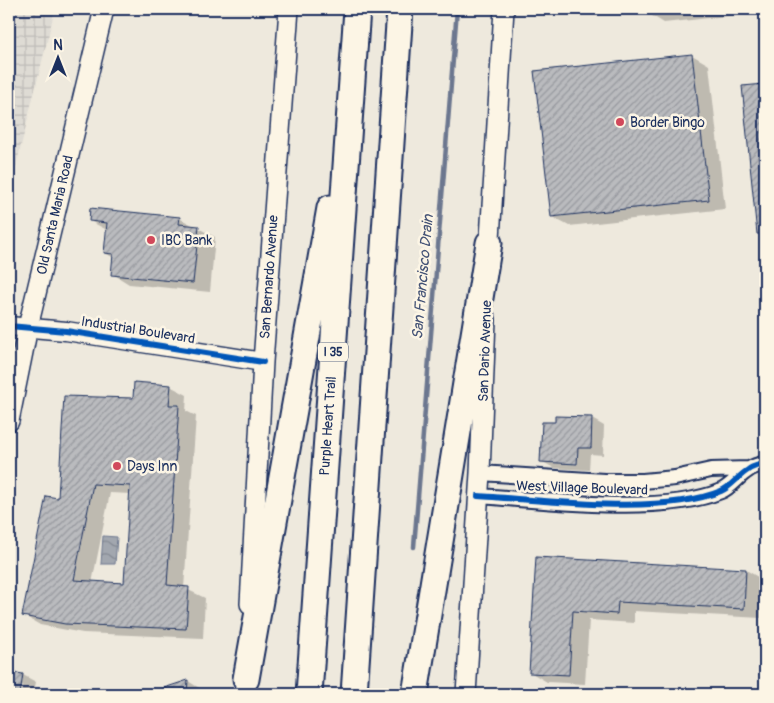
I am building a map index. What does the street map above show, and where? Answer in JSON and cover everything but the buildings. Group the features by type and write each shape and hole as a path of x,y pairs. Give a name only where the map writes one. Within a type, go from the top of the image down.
{"highway":[{"name":"Purple Heart Trail","path":"309,694 357,9"},
{"path":"354,694 400,9"},
{"path":"245,687 353,77"},
{"path":"415,694 489,243"}],"main road":[{"name":"Old Santa Maria Road","path":"9,421 28,327 104,9"},
{"name":"San Bernardo Avenue","path":"245,687 263,362 288,9"},
{"name":"San Dario Avenue","path":"466,694 480,473 489,243 504,9"}],"street":[{"name":"Industrial Boulevard","path":"9,326 66,331 263,362"},
{"name":"West Village Boulevard","path":"480,473 604,481 643,481 675,478 711,470 748,469 765,463"},
{"name":"West Village Boulevard","path":"478,496 609,504 686,500 722,491 748,469"}],"shaded area":[{"path":"9,9 55,9 9,194"}],"water":[{"path":"103,536 117,537 115,564 101,564"}],"waterway":[{"name":"San Francisco Drain","path":"414,547 457,9"}],"cycle path":[{"path":"9,326 66,331 263,362"},
{"path":"478,496 568,503 635,505 667,503 696,499 721,491 750,469 765,463"}],"place":[{"name":"Border Bingo","path":"620,122"},
{"name":"IBC Bank","path":"151,240"},
{"name":"Days Inn","path":"117,466"}]}
